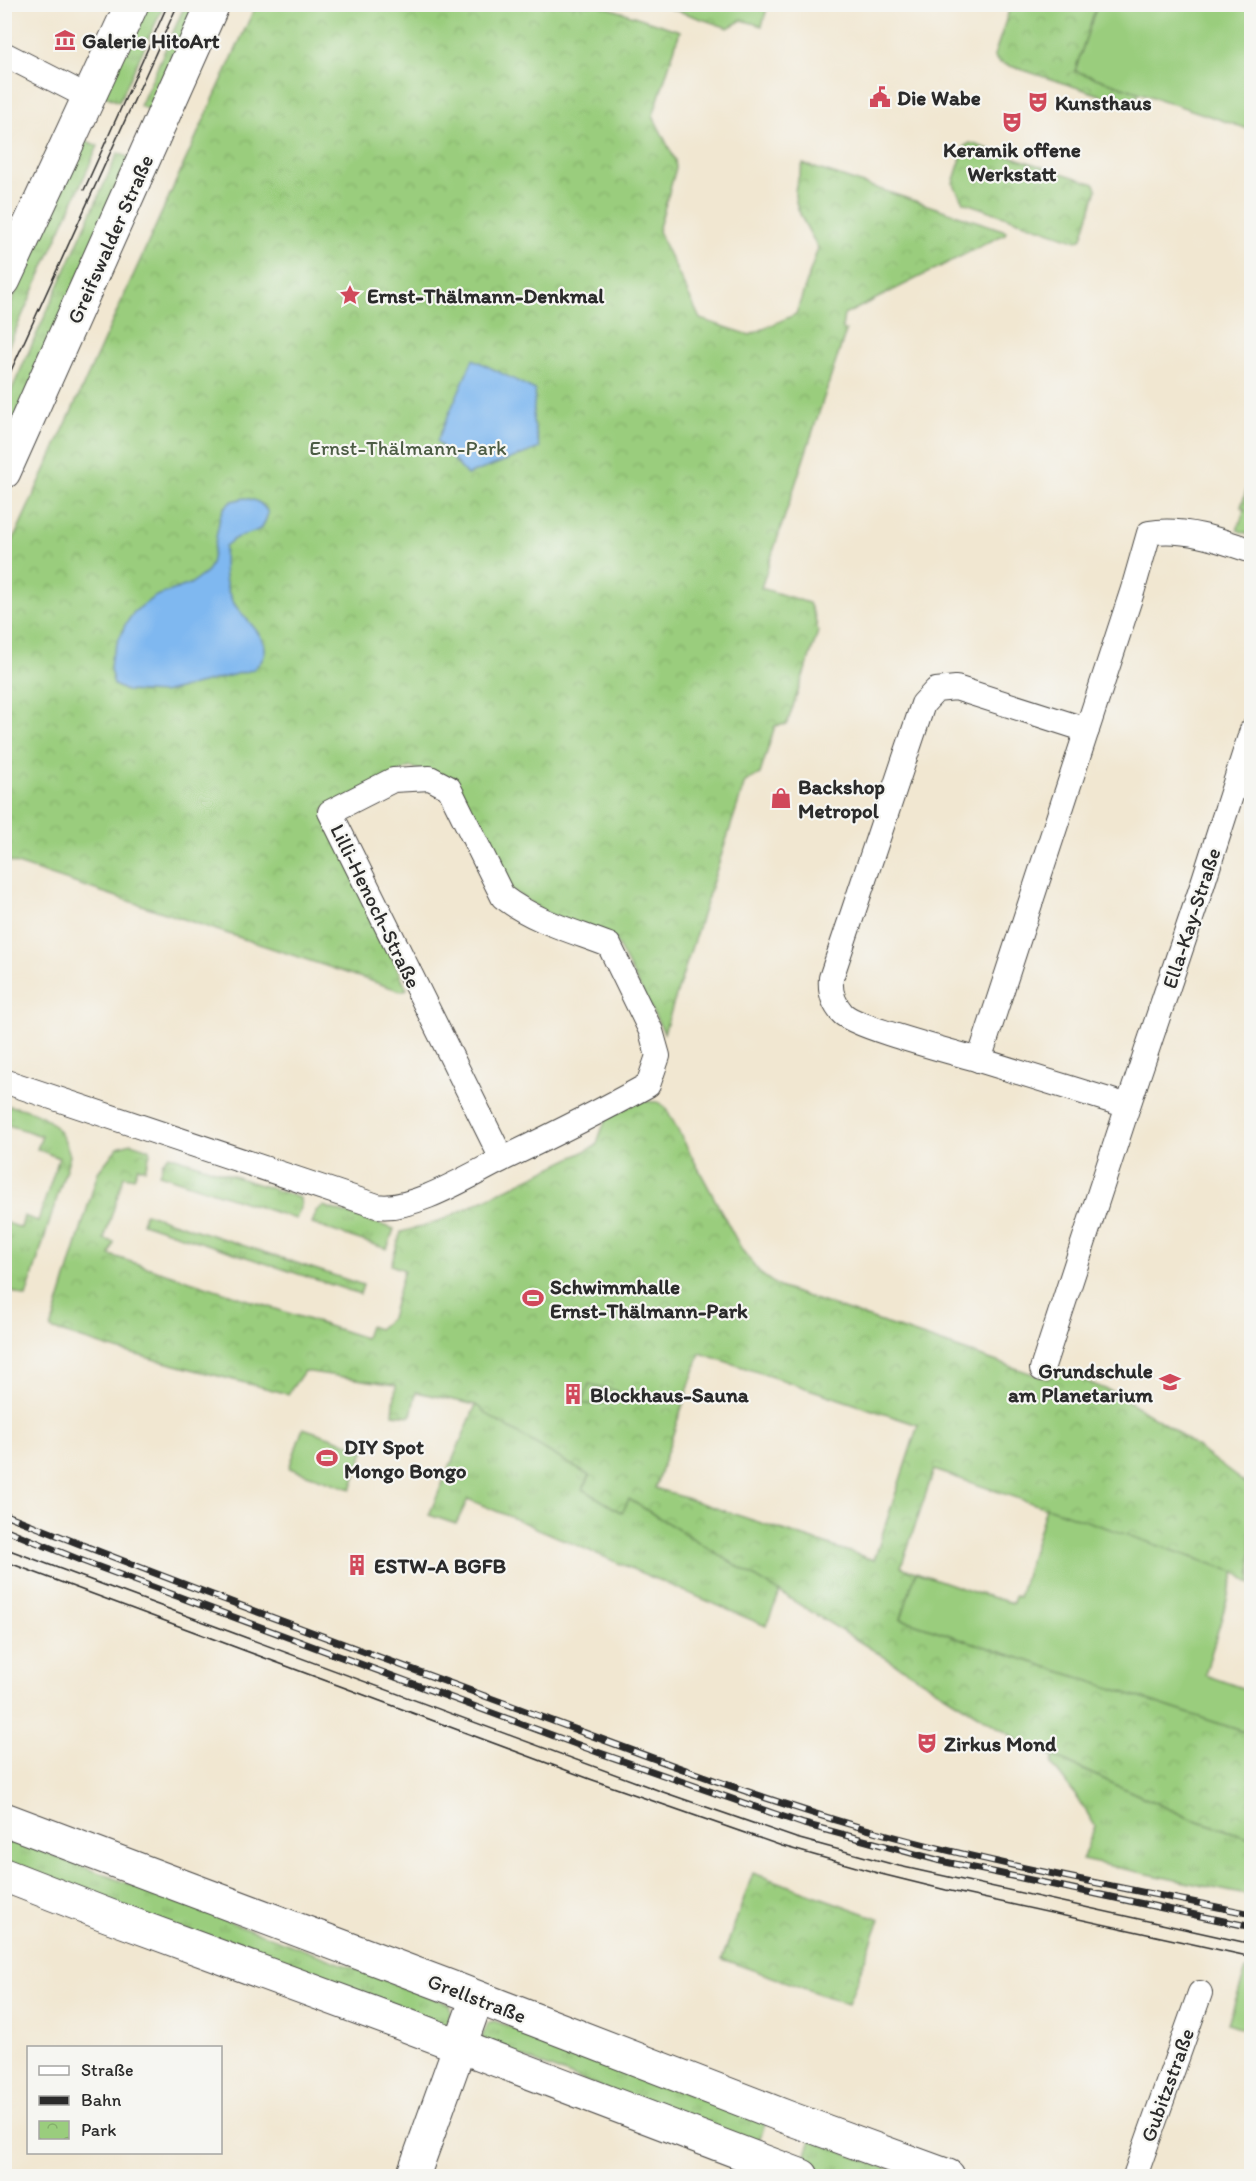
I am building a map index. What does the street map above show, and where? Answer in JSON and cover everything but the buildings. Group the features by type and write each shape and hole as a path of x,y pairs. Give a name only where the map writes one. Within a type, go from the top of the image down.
{"street":[{"path":"4,280 132,4"},
{"name":"Greifswalder Straße","path":"4,472 213,4"},
{"path":"4,54 88,97"},
{"path":"979,1060 1149,533 1166,530 1220,540 1251,550"},
{"path":"1087,730 956,688 936,690 923,704 831,978 832,997 842,1014 863,1024 1128,1106"},
{"name":"Ella-Kay-Straße","path":"1042,1369 1201,889 1251,730"},
{"name":"Lilli-Henoch-Straße","path":"4,1081 388,1208 426,1197 502,1160 603,1110 648,1084 658,1056 651,1031 609,945 543,921 519,909 503,897 449,788 430,778 393,780 330,812 502,1160"},
{"name":"Grellstraße","path":"4,1819 789,2118 948,2176"},
{"path":"4,1875 459,2045 781,2173 789,2118"},
{"name":"Gubitzstraße","path":"1135,2176 1200,1993"},
{"path":"413,2176 477,1998"}],"green space":[{"path":"768,4 762,26 742,20 728,28 660,5"},
{"path":"144,5 164,5 119,102 103,95"},
{"path":"185,5 200,5 152,111 140,106"},
{"name":"Ernst-Thälmann-Park","path":"256,5 600,5 680,31 653,116 675,160 676,168 658,231 700,319 750,335 796,314 818,248 800,214 796,200 796,186 803,164 1006,231 1005,234 844,315 842,328 846,331 761,588 809,603 818,632 787,724 775,726 760,774 745,782 664,1033 614,938 546,913 512,890 453,780 410,767 323,810 407,989 401,991 5,860 5,558"},
{"path":"1011,5 1097,5 1075,71 1139,92 1134,106 998,62 994,56"},
{"path":"1097,5 1251,5 1251,130 1075,71"},
{"path":"84,140 98,146 5,354 5,317"},
{"path":"970,143 1095,184 1097,189 1082,238 1077,241 963,202 953,183 965,146"},
{"path":"118,153 132,159 5,442 5,405"},
{"path":"1251,476 1251,535 1237,530 1245,509 1241,507"},
{"path":"640,1101 658,1102 666,1108 742,1250 761,1274 779,1287 1047,1379 1061,1371 1115,1393 1170,1427 1251,1488 1251,1584 1235,1572 934,1470 901,1567 916,1572 901,1619 1251,1734 1251,1838 1189,1818 1020,1741 629,1499 622,1513 583,1489 590,1476 495,1420 476,1405 416,1392 411,1416 393,1414 396,1385 304,1371 288,1394 110,1348 51,1329 98,1172 118,1147 131,1143 149,1149 150,1154 145,1169 138,1167 134,1178 124,1176 104,1239 114,1242 110,1255 365,1338 369,1326 378,1329 391,1318 404,1270 391,1265 401,1232 438,1222 596,1146 606,1118","holes":["700,1353 918,1425 874,1560 655,1488"]},
{"path":"9,1106 40,1115 56,1127 62,1135 70,1156 26,1297 5,1289 5,1222 21,1228 24,1216 38,1221 59,1158 37,1149 42,1136 5,1124 5,1114"},
{"path":"169,1155 300,1198 301,1206 296,1219 159,1174 163,1162"},
{"path":"323,1206 394,1229 387,1249 312,1224 316,1211"},
{"path":"145,1213 363,1285 360,1294 142,1223"},
{"path":"589,1384 617,1391 612,1401 597,1404 582,1403"},
{"path":"476,1405 495,1420 590,1476 583,1489 622,1513 629,1499 780,1592 766,1626 468,1499 456,1524 429,1515"},
{"name":"DIY Spot Mongo Bongo","path":"303,1428 365,1449 351,1489 289,1468"},
{"path":"1046,1507 1235,1572 1205,1675 1251,1691 1251,1734 901,1619 916,1572 1013,1603 1015,1596 1019,1597"},
{"path":"1053,1756 1189,1818 1251,1838 1251,1896 1082,1860 1095,1826 1082,1804 1052,1765"},
{"path":"4,1837 449,2004 451,2011 445,2027 5,1866"},
{"path":"753,1873 880,1919 848,2004 722,1959"},
{"path":"1246,1970 1251,1971 1251,2031 1228,2023"},
{"path":"495,2021 766,2122 756,2148 481,2041 487,2023"},
{"path":"811,2140 908,2176 833,2176 802,2165"}],"water":[{"path":"473,359 535,390 533,421 540,448 467,475 437,441"},
{"path":"245,498 259,502 268,513 260,528 236,538 225,546 224,575 233,602 254,627 264,644 265,652 261,661 252,670 163,693 126,691 114,685 110,669 111,658 125,625 134,612 154,597 190,584 206,573 211,564 220,517 224,508 232,501"}],"tram line":[{"path":"84,190 168,4"},
{"path":"4,386 178,4"},
{"path":"4,1548 663,1792 796,1838 899,1866 1252,1944"},
{"path":"4,1561 590,1779 782,1846 946,1890 1252,1957"}],"railway":[{"path":"4,1514 393,1662 774,1801 859,1827 1005,1864 1252,1914"},
{"path":"4,1529 80,1560 600,1753 804,1824 941,1861 1252,1927"}],"place":[{"name":"Galerie HitoArt","path":"65,40"},
{"name":"Die Wabe","path":"880,97"},
{"name":"Kunsthaus","path":"1038,102"},
{"name":"Keramik offene Werkstatt","path":"1012,122"},
{"name":"Ernst-Thälmann-Denkmal","path":"350,295"},
{"name":"Backshop Metropol","path":"781,798"},
{"name":"Schwimmhalle Ernst-Thälmann-Park","path":"533,1298"},
{"name":"Grundschule am Planetarium","path":"1170,1382"},
{"name":"Blockhaus-Sauna","path":"573,1394"},
{"name":"DIY Spot Mongo Bongo","path":"327,1458"},
{"name":"ESTW-A BGFB","path":"357,1565"},
{"name":"Zirkus Mond","path":"927,1743"}]}
